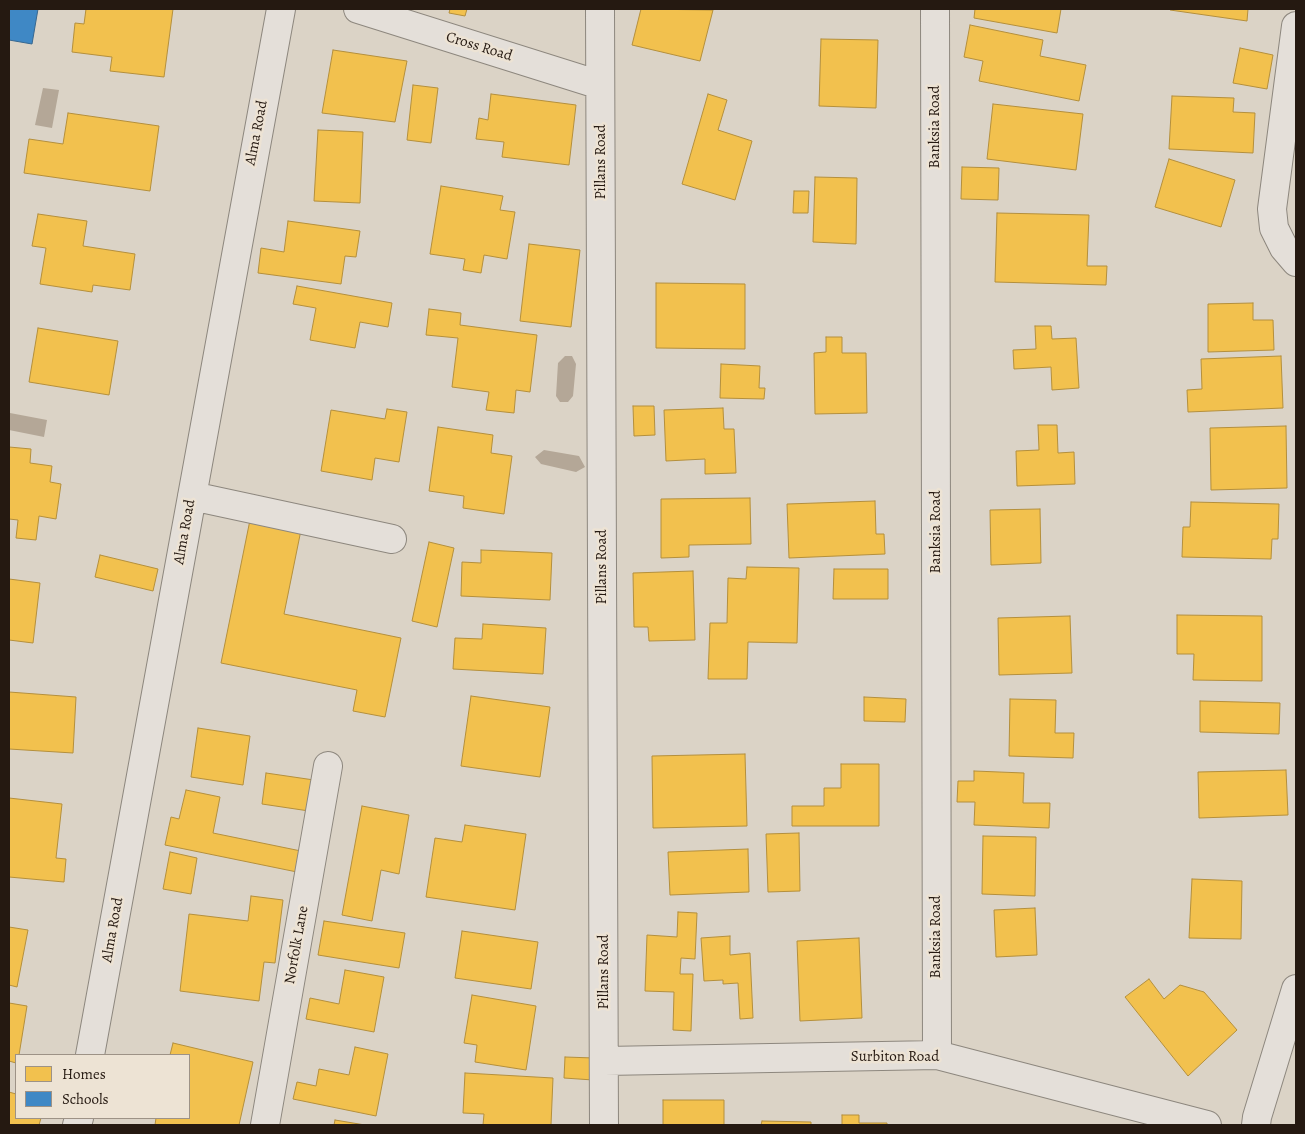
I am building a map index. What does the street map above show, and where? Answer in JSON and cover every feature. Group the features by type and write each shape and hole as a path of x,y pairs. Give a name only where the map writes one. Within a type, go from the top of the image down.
{"street":[{"name":"Alma Road","path":"90,1054 281,9"},
{"name":"Cross Road","path":"358,9 600,84"},
{"name":"Pillans Road","path":"600,9 604,1125"},
{"name":"Banksia Road","path":"935,9 937,1055"},
{"path":"1296,26 1272,208 1274,228 1284,248 1296,262"},
{"path":"192,496 392,539"},
{"name":"Norfolk Lane","path":"265,1125 328,766"},
{"path":"1256,1125 1296,990"},
{"name":"Surbiton Road","path":"605,1061 937,1055 1207,1125"}],"shaded area":[{"path":"43,88 59,90 52,128 35,125"},
{"path":"565,356 572,356 576,364 573,396 568,402 560,402 556,396 558,363"},
{"path":"10,413 47,420 44,437 9,430"},
{"path":"544,450 579,456 585,467 576,472 541,464 535,457"}],"building: Homes":[{"path":"86,9 173,9 164,77 110,71 112,57 72,52 75,23 84,24"},
{"path":"450,9 467,9 465,16 449,13"},
{"path":"641,9 713,10 700,61 632,45"},
{"path":"975,9 1061,9 1057,33 974,18"},
{"path":"1170,9 1248,9 1247,21"},
{"path":"970,25 1043,40 1040,56 1086,65 1079,101 979,81 983,61 964,57"},
{"path":"821,39 878,40 876,108 819,106"},
{"path":"1240,48 1273,55 1267,89 1233,83"},
{"path":"333,50 407,61 395,122 322,113"},
{"path":"413,85 438,88 431,143 407,140"},
{"path":"491,94 576,105 569,165 502,157 504,142 476,139 479,118 488,120"},
{"path":"708,94 727,100 718,130 752,141 735,200 682,184"},
{"path":"1172,96 1234,98 1233,112 1255,113 1253,153 1169,149"},
{"path":"993,104 1083,114 1076,170 987,159"},
{"path":"68,113 159,126 150,191 24,173 29,139 63,144"},
{"path":"318,130 363,132 360,203 314,201"},
{"path":"1169,159 1235,180 1221,227 1155,207"},
{"path":"962,167 999,168 998,200 961,199"},
{"path":"815,177 857,178 856,244 813,242"},
{"path":"441,186 503,196 500,210 515,212 507,259 484,255 481,273 463,270 465,259 430,254"},
{"path":"794,191 809,191 808,213 793,213"},
{"path":"997,213 1089,215 1087,266 1107,266 1106,285 995,282"},
{"path":"38,214 87,221 83,246 135,254 130,290 93,285 92,292 40,284 46,248 32,246"},
{"path":"288,221 360,231 356,257 345,256 341,284 258,273 261,248 284,252"},
{"path":"529,244 580,250 571,327 520,321"},
{"path":"656,283 745,284 745,349 656,348"},
{"path":"297,286 392,303 388,327 360,322 355,348 310,340 316,308 293,304"},
{"path":"1253,303 1253,320 1273,320 1274,350 1208,352 1208,304"},
{"path":"429,309 461,313 460,325 537,335 530,392 516,390 514,413 486,410 489,392 452,387 458,338 426,335"},
{"path":"1035,326 1051,326 1052,339 1076,338 1079,388 1052,390 1051,367 1014,369 1013,350 1036,349"},
{"path":"38,328 118,341 109,395 29,382"},
{"path":"826,337 842,337 842,353 866,353 867,413 815,414 814,353 826,352"},
{"path":"1281,356 1283,408 1188,412 1187,390 1202,389 1201,359"},
{"path":"721,364 760,366 759,388 765,388 764,399 720,398"},
{"path":"633,406 654,406 655,435 634,436"},
{"path":"723,408 724,429 734,429 736,473 705,474 705,459 666,461 664,410"},
{"path":"387,409 407,412 399,462 375,458 372,480 321,471 331,410 385,419"},
{"path":"1038,425 1057,425 1058,453 1074,452 1075,484 1017,486 1016,451 1039,450"},
{"path":"1286,426 1287,488 1211,490 1210,428"},
{"path":"438,427 493,435 491,453 512,456 504,514 463,508 464,496 429,491"},
{"path":"9,447 31,449 30,463 52,466 50,482 61,484 56,519 39,516 36,540 16,538 18,520 9,519"},
{"path":"750,498 751,544 689,545 689,557 661,558 661,499"},
{"path":"875,501 876,534 884,534 885,554 789,558 787,504"},
{"path":"1191,502 1279,504 1278,539 1272,539 1271,559 1182,557 1183,527 1190,527"},
{"path":"1040,509 1041,563 991,565 990,510"},
{"path":"250,520 301,530 284,614 401,638 385,717 353,711 357,690 221,663"},
{"path":"429,542 454,548 437,627 412,621"},
{"path":"481,550 552,553 550,600 461,596 462,562 481,563"},
{"path":"100,555 158,569 153,591 95,577"},
{"path":"747,567 799,568 797,643 748,642 747,679 708,679 710,623 727,623 728,578 746,579"},
{"path":"834,569 888,569 888,599 833,599"},
{"path":"693,571 695,640 649,641 648,627 634,627 633,573"},
{"path":"9,579 40,583 33,643 9,640"},
{"path":"1177,615 1262,616 1262,681 1193,680 1194,654 1177,654"},
{"path":"1070,616 1072,673 999,675 998,618"},
{"path":"483,624 546,628 543,674 453,669 455,638 482,639"},
{"path":"9,692 76,697 73,753 9,749"},
{"path":"471,696 550,707 540,777 461,766"},
{"path":"864,697 906,699 905,722 864,721"},
{"path":"1010,699 1056,700 1055,733 1074,733 1073,758 1009,756"},
{"path":"1200,701 1280,703 1279,734 1200,732"},
{"path":"198,728 250,736 243,785 191,777"},
{"path":"745,754 747,826 653,828 652,756"},
{"path":"841,764 879,764 879,826 792,826 792,806 824,806 824,788 841,788"},
{"path":"1286,770 1288,815 1199,818 1198,772"},
{"path":"974,771 1024,773 1023,803 1050,803 1049,828 974,825 975,802 957,802 958,781 974,781"},
{"path":"266,773 314,780 309,811 262,804"},
{"path":"186,790 220,797 213,833 301,851 297,872 165,845 171,817 179,819"},
{"path":"9,798 62,804 56,858 66,859 64,882 9,877"},
{"path":"362,806 409,815 399,874 381,870 372,921 342,915"},
{"path":"465,825 526,834 515,910 426,897 435,838 462,842"},
{"path":"799,833 800,891 768,892 766,834"},
{"path":"983,836 1036,837 1035,896 982,894"},
{"path":"748,849 749,892 670,895 668,852"},
{"path":"170,852 197,858 191,894 163,889"},
{"path":"1192,879 1242,881 1241,939 1189,938"},
{"path":"251,896 283,900 275,963 264,962 259,1001 180,991 189,914 248,921"},
{"path":"1035,908 1037,955 996,957 994,910"},
{"path":"678,912 697,913 695,959 681,958 680,974 693,974 691,1031 673,1030 674,992 645,991 647,935 677,937"},
{"path":"324,921 405,933 399,968 318,955"},
{"path":"9,927 28,930 17,987 9,985"},
{"path":"462,931 538,942 531,989 455,978"},
{"path":"730,936 730,955 750,953 753,1018 740,1019 738,983 723,984 723,980 704,981 701,938"},
{"path":"859,938 862,1018 800,1021 797,941"},
{"path":"345,970 384,977 374,1032 306,1019 310,998 339,1004"},
{"path":"1149,979 1164,999 1180,985 1204,992 1237,1030 1188,1076 1125,997"},
{"path":"472,995 536,1006 526,1070 475,1062 477,1045 464,1043"},
{"path":"9,1003 27,1006 19,1054 15,1054 15,1063 9,1061"},
{"path":"173,1043 253,1062 239,1125 155,1125 156,1119 190,1119 190,1054 170,1054"},
{"path":"355,1047 388,1054 376,1116 293,1099 297,1082 316,1086 319,1069 349,1075"},
{"path":"565,1057 594,1058 593,1080 564,1078"},
{"path":"465,1073 553,1078 551,1125 483,1125 484,1114 463,1113"},
{"path":"9,1092 15,1094 15,1119 41,1119 39,1125 9,1125"},
{"path":"663,1100 724,1100 724,1125 663,1125"},
{"path":"842,1115 859,1115 859,1123 887,1123 887,1125 842,1125"},
{"path":"335,1120 365,1125 334,1125"},
{"path":"762,1121 811,1122 811,1125 761,1125"}],"building: Schools":[{"path":"9,9 38,9 32,44 9,40"}]}
